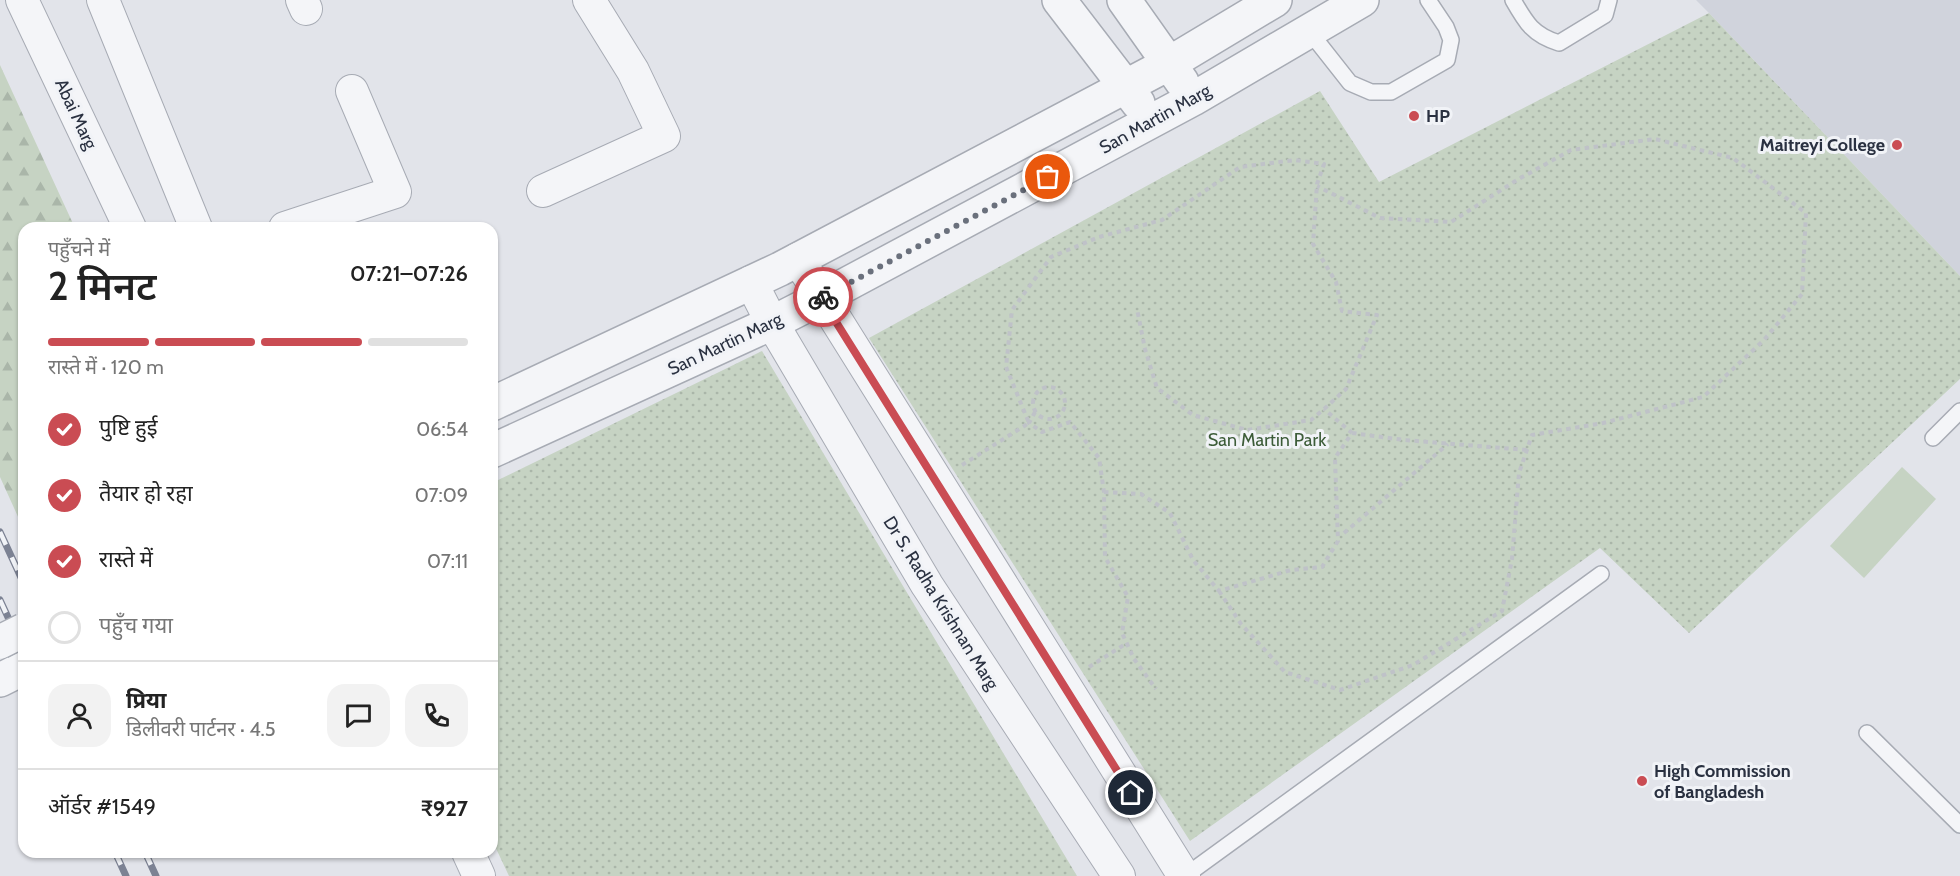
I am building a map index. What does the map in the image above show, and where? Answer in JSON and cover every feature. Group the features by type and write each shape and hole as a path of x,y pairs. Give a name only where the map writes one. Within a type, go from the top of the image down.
{"street":[{"name":"Abai Marg","path":"22,0 127,222"},
{"path":"103,0 194,222"},
{"path":"543,191 664,136 633,71 589,0"},
{"path":"1059,0 1151,122"},
{"path":"1124,0 1193,99"},
{"path":"498,401 798,259 1170,63 1275,0"},
{"name":"San Martin Marg","path":"498,448 772,323 821,298 1193,99 1362,0"},
{"path":"303,222 395,192 351,91"},
{"path":"798,259 1185,876"},
{"name":"Dr S. Radha Krishnan Marg","path":"750,282 927,585 1119,876"},
{"path":"0,642 18,633"},
{"path":"0,680 18,671"},
{"path":"471,858 479,876"}],"lane":[{"path":"1309,31 1350,83 1371,92 1390,92 1447,60 1451,40 1446,27 1428,0"},
{"path":"1513,0 1527,24 1543,38 1559,43 1605,15 1609,0"},
{"path":"1933,438 1960,411"},
{"path":"1185,876 1601,574"},
{"path":"1867,733 1960,825"}],"path":[{"path":"1104,492 1141,494 1170,513 1193,560 1219,591 1241,624 1285,672 1340,690 1413,664 1502,611 1512,559 1519,473 1532,435 1603,423 1703,397 1764,340 1802,294 1806,213 1732,158 1655,139 1571,150 1517,180 1451,222 1380,219 1317,186"},
{"path":"1137,309 1145,349 1157,388 1193,415 1247,430 1311,420 1324,409 1346,389 1377,315 1342,311 1336,282 1313,244 1317,186 1324,164 1295,160 1240,167 1162,220 1099,237 1051,257 1012,310 1006,367 1029,423 1042,432 1070,422 1099,458 1104,492 1105,557 1128,597 1122,633 1134,659 1156,689"},
{"path":"936,481 1029,423 1035,412 1032,404 1034,396 1039,390 1047,386 1062,393 1065,401 1064,409 1059,416 1051,420 1042,418 1035,412"},
{"path":"1324,409 1352,433 1404,440 1527,450"},
{"path":"1219,591 1291,570 1322,567 1338,541 1335,458 1352,433"},
{"path":"1344,533 1449,444"},
{"path":"1063,684 1127,644"}],"shaded area":[{"name":"Maitreyi College","path":"1696,0 1960,0 1960,276 1709,13"}],"green space":[{"name":"San Martin Park","path":"1709,13 1960,276 1960,379 1689,633 1600,548 1190,841 869,338 1320,91 1379,182"},
{"path":"0,65 72,222 18,222 18,517 0,477"},
{"path":"762,351 1077,876 509,876 498,853 498,480"},
{"path":"1902,467 1936,499 1864,578 1830,546"}],"railway":[{"path":"0,532 18,571"},
{"path":"0,600 18,639"},
{"path":"118,858 126,876"},
{"path":"148,858 156,876"}],"way so far":[{"path":"823,297 1048,177"}],"place":[{"name":"HP","path":"1414,116"},
{"name":"Maitreyi College","path":"1897,145"},
{"name":"High Commission of Bangladesh","path":"1642,781"}],"route":[{"path":"823,297 821,298 1131,793"}]}
